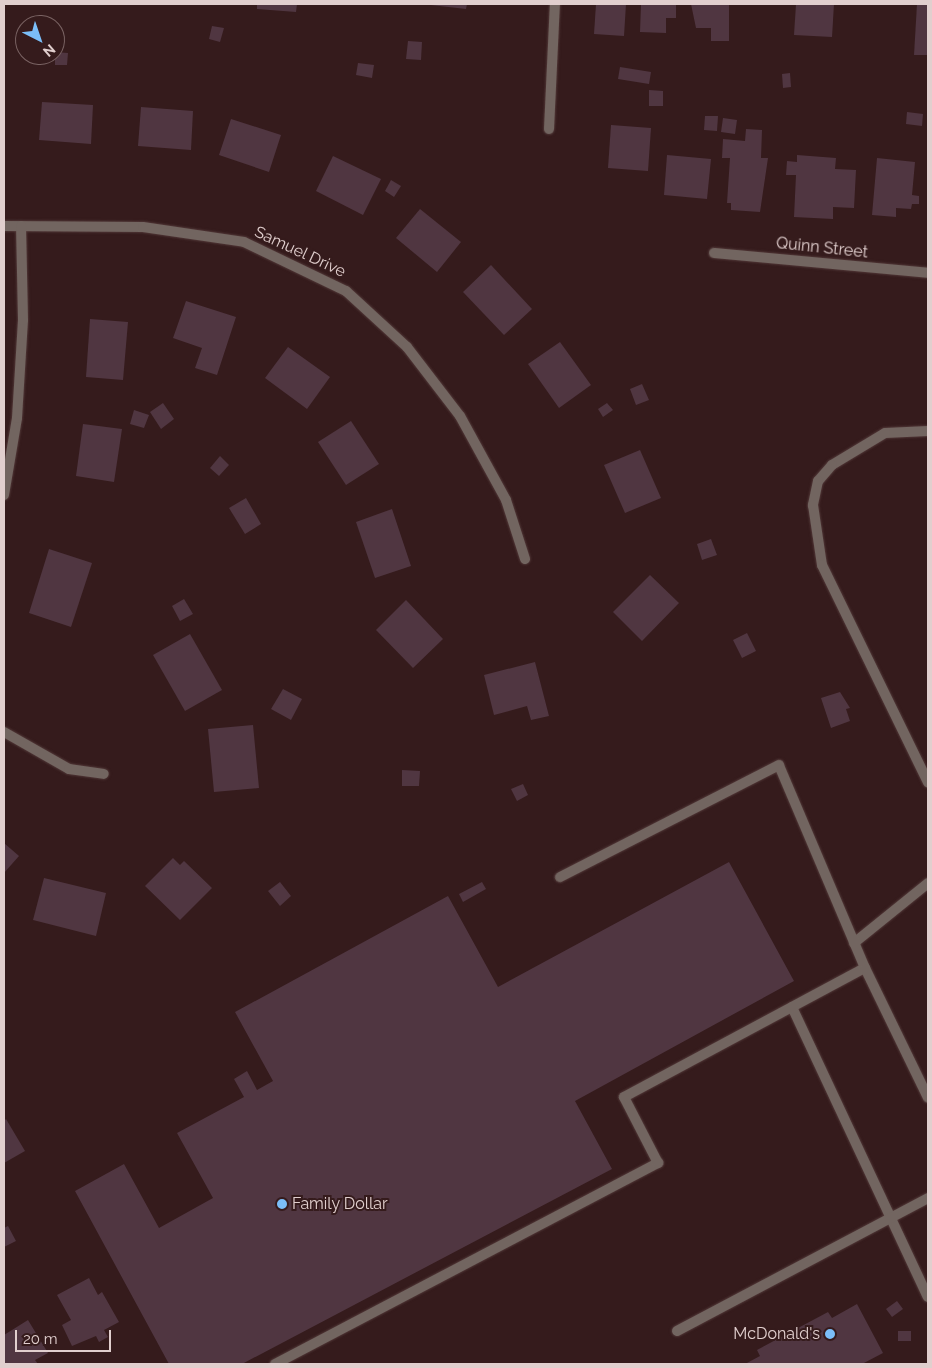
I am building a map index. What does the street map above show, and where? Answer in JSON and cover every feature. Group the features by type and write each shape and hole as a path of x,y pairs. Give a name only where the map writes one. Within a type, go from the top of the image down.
{"street":[{"path":"549,129 555,4"},
{"name":"Samuel Drive","path":"4,226 143,227 244,242 346,291 407,347 460,416 506,500 525,559"},
{"path":"4,495 16,427 23,320 21,226"},
{"name":"Quinn Street","path":"714,253 928,273"},
{"path":"928,431 884,433 832,465 818,481 813,504 822,565 928,782"},
{"path":"4,732 69,769 104,774"},
{"path":"560,877 779,765 865,968 928,1098"},
{"path":"854,943 928,883"},
{"path":"275,1364 658,1163 624,1097 865,968"},
{"path":"792,1007 928,1297"},
{"path":"677,1331 928,1198"}],"building":[{"path":"257,4 297,4 296,12 257,9"},
{"path":"422,4 467,4 466,9"},
{"path":"596,4 626,4 624,36 594,34"},
{"path":"641,4 676,4 676,18 666,18 666,33 640,32"},
{"path":"691,4 729,4 729,41 711,41 711,28 696,28"},
{"path":"796,4 834,4 832,37 794,35"},
{"path":"917,4 928,4 928,55 914,55"},
{"path":"212,26 224,28 220,42 209,39"},
{"path":"408,41 422,42 421,60 406,59"},
{"path":"65,53 68,53 67,65 65,65"},
{"path":"358,63 374,65 372,78 356,75"},
{"path":"620,67 651,72 649,84 618,79"},
{"path":"790,73 791,87 783,88 782,74"},
{"path":"649,90 663,91 663,106 649,106"},
{"path":"42,102 93,105 91,144 39,140"},
{"path":"141,107 193,111 191,150 138,146"},
{"path":"907,112 923,114 922,126 906,124"},
{"path":"705,116 718,116 717,131 704,130"},
{"path":"723,118 737,120 735,134 721,132"},
{"path":"231,119 281,135 269,172 219,155"},
{"path":"611,125 651,128 648,171 608,168"},
{"path":"746,129 762,130 761,158 768,158 760,212 731,210 731,203 727,203 730,158 722,158 723,139 745,141"},
{"path":"667,155 711,159 707,199 664,195"},
{"path":"797,155 836,158 835,169 856,170 854,208 833,207 833,219 794,217 796,175 786,175 787,161 797,162"},
{"path":"333,156 381,179 363,215 316,191"},
{"path":"877,158 915,162 912,195 919,196 919,204 912,204 911,209 896,208 896,217 872,215"},
{"path":"391,180 401,186 394,197 385,191"},
{"path":"420,209 461,242 437,272 396,238"},
{"path":"491,265 532,309 504,335 463,292"},
{"path":"186,301 236,317 217,375 195,368 202,348 173,338"},
{"path":"90,319 128,322 123,380 86,377"},
{"path":"560,342 591,385 559,408 528,364"},
{"path":"288,347 330,377 307,409 265,378"},
{"path":"642,384 649,400 636,405 630,389"},
{"path":"163,403 174,419 161,429 150,412"},
{"path":"607,403 613,410 603,417 598,409"},
{"path":"134,410 149,415 144,428 130,424"},
{"path":"351,421 379,464 346,485 318,442"},
{"path":"83,424 122,429 114,482 76,476"},
{"path":"640,450 661,498 625,513 604,465"},
{"path":"220,456 229,465 219,476 210,468"},
{"path":"246,498 261,524 245,534 229,508"},
{"path":"392,509 411,566 375,578 356,522"},
{"path":"711,539 717,555 702,560 697,544"},
{"path":"49,549 92,563 71,627 29,613"},
{"path":"650,575 679,603 642,641 613,612"},
{"path":"184,599 193,614 180,621 172,606"},
{"path":"406,600 443,639 413,668 376,630"},
{"path":"747,633 756,651 742,658 733,640"},
{"path":"190,634 222,690 185,711 153,655"},
{"path":"535,662 549,716 531,720 527,706 494,715 484,675"},
{"path":"283,689 302,699 291,720 271,709"},
{"path":"840,692 850,708 846,709 850,721 831,728 821,698"},
{"path":"253,725 259,788 214,792 208,729"},
{"path":"402,770 420,771 419,786 402,786"},
{"path":"523,784 528,795 517,801 511,789"},
{"path":"4,843 19,856 4,873"},
{"path":"173,858 180,865 184,861 212,888 180,920 145,886"},
{"path":"729,862 794,981 575,1101 612,1169 242,1364 169,1364 75,1191 124,1164 159,1228 213,1198 177,1133 244,1097 234,1079 247,1071 257,1090 273,1081 235,1012 448,896 498,987"},
{"path":"44,878 106,893 96,936 33,920"},
{"path":"280,882 291,896 280,906 268,891"},
{"path":"482,882 486,889 463,902 459,894"},
{"path":"6,1119 25,1151 4,1163 4,1121"},
{"path":"8,1226 16,1241 4,1247 4,1228"},
{"path":"89,1278 98,1295 102,1292 119,1322 104,1330 108,1337 99,1342 96,1336 72,1346 62,1325 71,1320 57,1295"},
{"path":"897,1301 903,1309 892,1317 886,1309"},
{"name":"McDonald's","path":"857,1304 883,1353 862,1364 745,1364 760,1356 757,1350 828,1312 832,1318"},
{"path":"28,1320 48,1353 35,1360 38,1364 4,1364 4,1335"},
{"path":"898,1331 911,1331 911,1341 898,1341"}],"place":[{"name":"Family Dollar","path":"282,1204"},
{"name":"McDonald's","path":"830,1334"}]}
